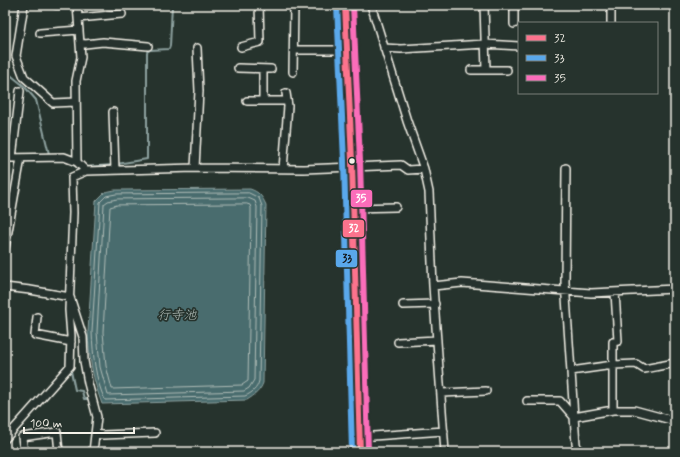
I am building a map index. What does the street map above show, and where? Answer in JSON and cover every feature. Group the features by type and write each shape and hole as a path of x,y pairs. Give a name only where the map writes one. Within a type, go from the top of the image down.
{"main road":[{"path":"345,5 352,166 360,452"}],"street":[{"path":"24,5 16,56 24,77 53,103 76,102"},
{"path":"56,6 62,5"},
{"path":"77,5 81,57 76,81 76,102 82,167"},
{"path":"241,47 260,42 259,5"},
{"path":"371,5 407,121 424,169 429,192 433,286 446,452"},
{"path":"484,5 486,70"},
{"path":"514,5 514,24"},
{"path":"611,5 611,22"},
{"path":"293,72 294,6"},
{"path":"78,18 122,14"},
{"path":"40,33 79,30"},
{"path":"80,43 85,44 102,42 148,46"},
{"path":"384,48 402,49 485,44 518,46"},
{"path":"195,168 199,91 197,48"},
{"path":"294,50 347,50"},
{"path":"238,68 271,69"},
{"path":"263,69 263,101"},
{"path":"471,70 507,70"},
{"path":"20,91 9,158 64,157 82,167 283,169 401,165 408,170 424,169"},
{"path":"283,169 287,101 286,93"},
{"path":"247,101 287,101"},
{"path":"113,112 115,167"},
{"path":"5,248 21,158"},
{"path":"5,439 70,366 72,177 82,167"},
{"path":"566,168 565,282 567,292 576,444 579,452"},
{"path":"353,208 396,207"},
{"path":"433,286 462,283 591,293 675,289"},
{"path":"5,287 70,297"},
{"path":"613,410 613,342 618,341 615,292"},
{"path":"70,297 83,337 84,361 88,383 98,417 93,452"},
{"path":"404,305 435,304"},
{"path":"37,317 35,335 71,342"},
{"path":"398,342 437,340"},
{"path":"571,371 613,365 636,364 644,369 675,362"},
{"path":"442,393 486,391"},
{"path":"527,401 560,401 574,417"},
{"path":"574,417 613,410 634,410 675,421"},
{"path":"360,437 444,431"},
{"path":"24,452 22,437 57,432 59,452"},
{"path":"95,434 155,433"}],"water":[{"name":"行寺池","path":"250,189 260,195 266,205 263,383 260,388 255,395 247,400 102,404 92,369 88,332 96,201 105,192 115,190"}],"waterway":[{"path":"117,164 147,159 147,52 150,50 169,49 172,5"},
{"path":"5,68 8,73 24,86 36,100 49,154"},
{"path":"70,163 78,168 76,173"},
{"path":"85,167 113,165"},
{"path":"71,371 75,390 82,391 84,399 90,399"}],"transit line":[{"name":"33","path":"337,5 344,161 352,452"},
{"name":"32","path":"345,5 352,161 360,452"},
{"name":"35","path":"353,5 360,161 368,452"}]}
